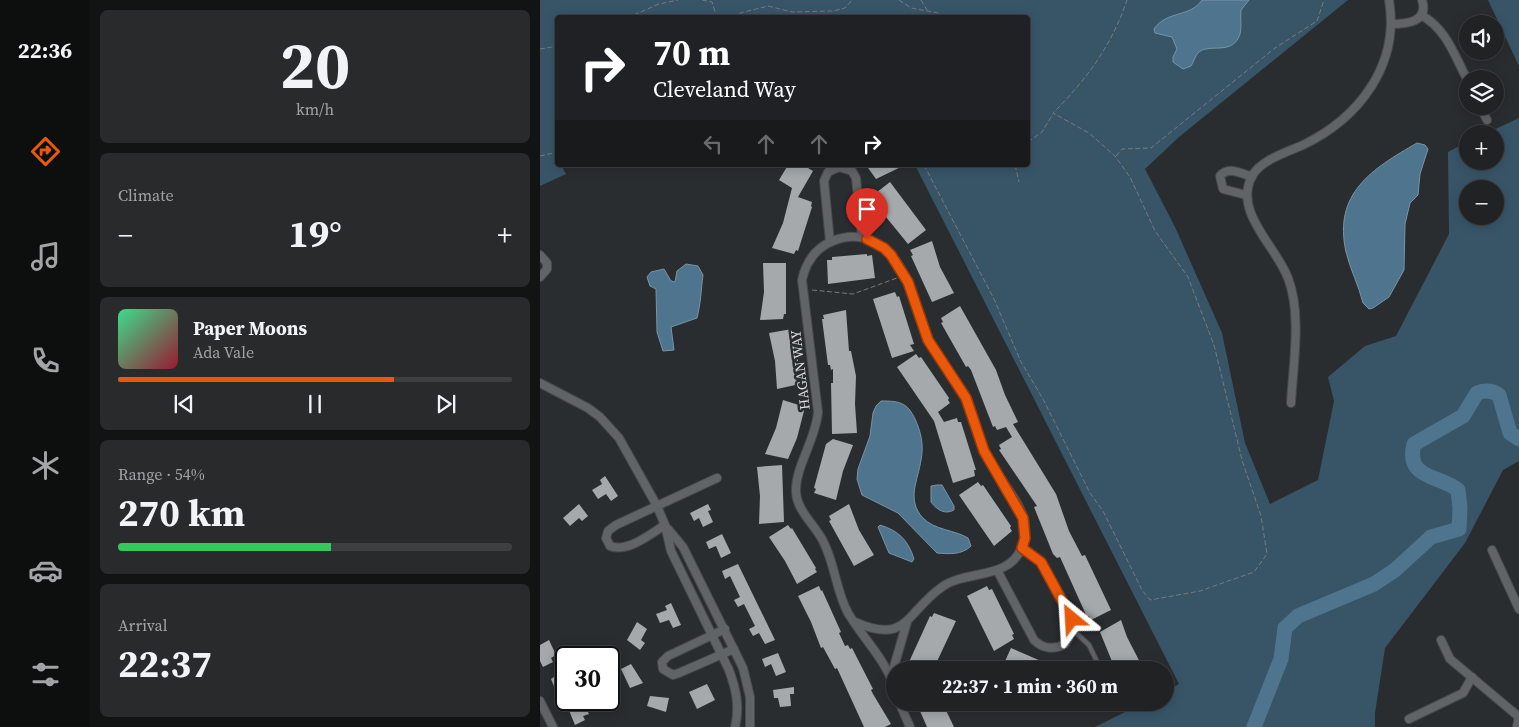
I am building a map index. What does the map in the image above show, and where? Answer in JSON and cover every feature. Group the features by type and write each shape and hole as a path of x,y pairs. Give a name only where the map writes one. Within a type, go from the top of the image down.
{"street":[{"path":"1291,402 1295,311 1292,289 1283,266 1249,210 1246,195 1252,176 1268,162 1326,133 1357,107 1371,89 1382,68 1388,47 1391,24 1390,0"},
{"path":"1391,24 1410,24 1421,15 1423,9 1422,0"},
{"path":"1421,15 1434,24 1445,36 1462,70"},
{"path":"1484,115 1487,120"},
{"path":"855,622 881,632 893,630 906,622 930,595 946,583 962,577 997,570 1010,563 1022,548 1025,538 1023,518 984,451 966,398 928,340 904,275 897,263 884,248 862,238 846,237 830,242 824,181 831,170 839,167 852,171 856,178 862,238"},
{"path":"1246,195 1223,189 1220,176 1223,172 1231,170 1252,176"},
{"name":"HAGAN WAY","path":"830,242 818,250 808,262 804,272 802,289 818,412 815,428 797,481 796,496 804,514 824,543 841,597 855,622 876,649 886,668"},
{"path":"540,255 547,263 546,273 540,277"},
{"path":"540,383 588,408 600,417 624,447 665,525 671,551 722,654 736,688 738,706 735,727"},
{"path":"665,525 625,546 610,546 606,538 608,531 616,525 717,478"},
{"path":"665,525 683,547 734,649 748,684 751,707 750,727"},
{"path":"997,570 1031,636 1038,644 1050,648 1061,646 1068,640 1073,630 1071,615 1038,558 1022,548"},
{"path":"1492,550 1519,609"},
{"path":"896,661 906,622"},
{"path":"725,629 668,656 662,662 663,669 673,675 734,649"},
{"path":"1440,640 1450,660 1519,717 1517,727"},
{"path":"1409,719 1463,693 1472,677"},
{"path":"540,702 553,727"},
{"path":"903,711 910,727"}],"lane":[{"path":"1073,630 1089,645 1097,661"}],"path":[{"path":"634,15 659,4 678,0"},
{"path":"702,0 712,2 715,15"},
{"path":"737,15 768,6 792,12 833,11 845,8 852,0"},
{"path":"899,0 911,8 939,12 941,15"},
{"path":"921,0 928,11"},
{"path":"1030,141 1042,132 1053,113 1069,97 1108,47 1127,0"},
{"path":"1115,156 1122,149 1151,148 1276,48 1317,21 1324,0"},
{"path":"540,49 555,46"},
{"path":"925,167 994,299 1021,362 1043,399 1090,492 1103,511 1142,590 1150,600 1200,591 1254,572 1267,554 1261,516 1242,460 1214,345 1188,277 1155,232 1130,177 1115,156 1089,133 1053,113"},
{"path":"540,156 555,153"},
{"path":"1015,167 1019,182"},
{"path":"802,289 853,294 904,275"},
{"path":"812,293 818,291"}],"shaded area":[{"path":"540,0 1348,0 1179,137 1145,169 1175,227 1222,333 1245,443 1270,504 1318,480 1334,401 1328,377 1365,346 1396,336 1449,234 1448,152 1459,146 1459,170 1504,170 1504,125 1519,118 1519,461 1503,470 1465,543 1385,648 1375,713 1375,727 1095,727 1127,711 1174,711 1174,687 1179,684 1174,674 1174,661 1167,661 916,167 1030,167 1030,15 555,15 555,167 562,167 566,174 540,186"},
{"path":"1202,0 1249,0 1241,10 1241,31 1237,41 1227,47 1209,48 1198,53 1191,66 1183,69 1173,62 1177,49 1172,37 1155,33 1154,29 1165,19 1197,6"},
{"path":"1488,0 1519,0 1519,66 1504,34 1504,15 1495,15"},
{"path":"1417,143 1425,145 1428,149 1420,174 1418,195 1410,203 1405,224 1404,270 1389,297 1369,309 1363,303 1346,252 1343,231 1345,214 1351,198 1371,173"},
{"path":"686,264 698,266 703,275 697,318 671,327 674,350 663,351 657,332 656,289 650,286 647,277 651,272 664,269 671,281 675,282 677,271"},
{"path":"881,401 898,402 912,413 919,429 922,444 920,467 914,490 915,504 923,518 928,522 968,538 971,546 964,551 946,554 937,553 898,513 862,495 857,479 858,469 870,436 873,413"},
{"path":"942,485 954,506 954,510 941,511 931,502 931,486"},
{"path":"880,525 898,533 906,541 914,559 912,562 889,553 878,527"}],"building":[{"path":"787,167 809,167 813,171 798,197 812,202 812,207 798,251 796,250 794,254 772,248 783,223 792,188 779,180"},
{"path":"867,167 901,167 876,179"},
{"path":"890,182 926,230 908,244 873,201 875,200 872,196"},
{"path":"932,241 940,267 954,293 932,302 910,250"},
{"path":"867,254 867,256 872,255 875,278 828,284 827,260 832,260 832,257"},
{"path":"763,263 786,263 786,314 784,314 783,319 760,320 764,292"},
{"path":"895,292 897,297 899,296 914,344 910,345 914,351 892,358 873,299"},
{"path":"960,306 996,370 1018,422 1013,424 1056,494 1069,531 1082,556 1085,555 1111,610 1091,620 1089,616 1087,617 1060,557 1057,558 1053,554 1034,507 1037,506 999,450 1001,449 999,445 1012,437 1006,427 997,430 995,426 993,427 971,370 968,366 966,367 941,323 943,322 941,318"},
{"path":"846,310 849,351 851,351 856,376 857,433 832,434 831,383 833,383 833,369 831,370 830,365 828,365 822,319 824,319 823,315"},
{"path":"792,329 801,380 799,380 800,384 777,389 775,361 769,333"},
{"path":"916,354 919,358 921,357 949,398 950,403 938,412 944,422 957,418 958,422 961,422 976,470 974,470 975,476 953,483 934,421 897,367"},
{"path":"783,400 805,407 797,438 788,459 765,454 776,428"},
{"path":"833,439 853,445 843,471 836,500 814,493 826,444"},
{"path":"782,465 784,522 759,524 760,496 757,467"},
{"path":"605,476 618,496 611,501 606,494 598,499 592,490 602,484 600,480"},
{"path":"978,482 981,486 983,485 1011,526 1012,531 994,546 959,495"},
{"path":"579,504 588,516 582,521 579,518 570,526 563,518"},
{"path":"708,504 711,510 708,511 713,522 703,527 699,518 694,521 690,513"},
{"path":"849,504 859,530 874,555 854,566 829,521 831,520 829,516"},
{"path":"788,525 792,528 817,572 797,584 769,537"},
{"path":"722,534 731,553 721,558 716,546 709,549 706,542"},
{"path":"738,564 775,640 765,644 759,633 753,636 749,629 755,626 744,604 738,607 734,600 740,597 730,576 725,579 722,571"},
{"path":"819,586 841,632 839,633 845,646 848,645 850,649 852,648 873,689 871,690 873,694 891,724 885,727 864,727 837,668 835,669 823,647 821,648 798,596"},
{"path":"987,586 989,590 992,589 1014,634 1012,635 1014,639 994,651 967,596"},
{"path":"671,603 681,625 673,628 669,620 660,623 656,614 667,610 665,606"},
{"path":"934,613 956,621 937,661 909,661 930,616 932,617"},
{"path":"1121,620 1139,661 1112,661 1100,632"},
{"path":"637,622 647,629 641,640 645,643 640,650 627,640"},
{"path":"549,640 555,653 555,656 551,658 553,662 543,667 540,661 540,645"},
{"path":"1011,648 1041,661 1005,661"},
{"path":"778,653 786,672 776,676 771,664 765,667 762,659"},
{"path":"631,664 643,683 630,688 621,669"},
{"path":"555,676 555,689 551,679"},
{"path":"707,684 715,700 697,709 689,692"},
{"path":"794,687 794,694 790,694 791,706 780,707 778,698 774,698 773,690"},
{"path":"650,696 669,698 666,712 647,706"},
{"path":"569,711 588,711 589,714 583,716 585,720 575,725"},
{"path":"920,711 946,711 954,727 927,727"}],"waterway":[{"path":"1254,727 1281,659 1285,628 1298,616 1374,584 1395,570 1431,537 1459,529 1460,508 1458,490 1419,470 1414,464 1414,444 1463,416 1477,393 1486,391 1499,395 1510,433 1519,439"}],"route":[{"path":"867,239 884,248 891,255 908,282 928,340 962,390 984,451 1019,508 1025,527 1025,538 1022,548 1041,562 1072,619"}]}
